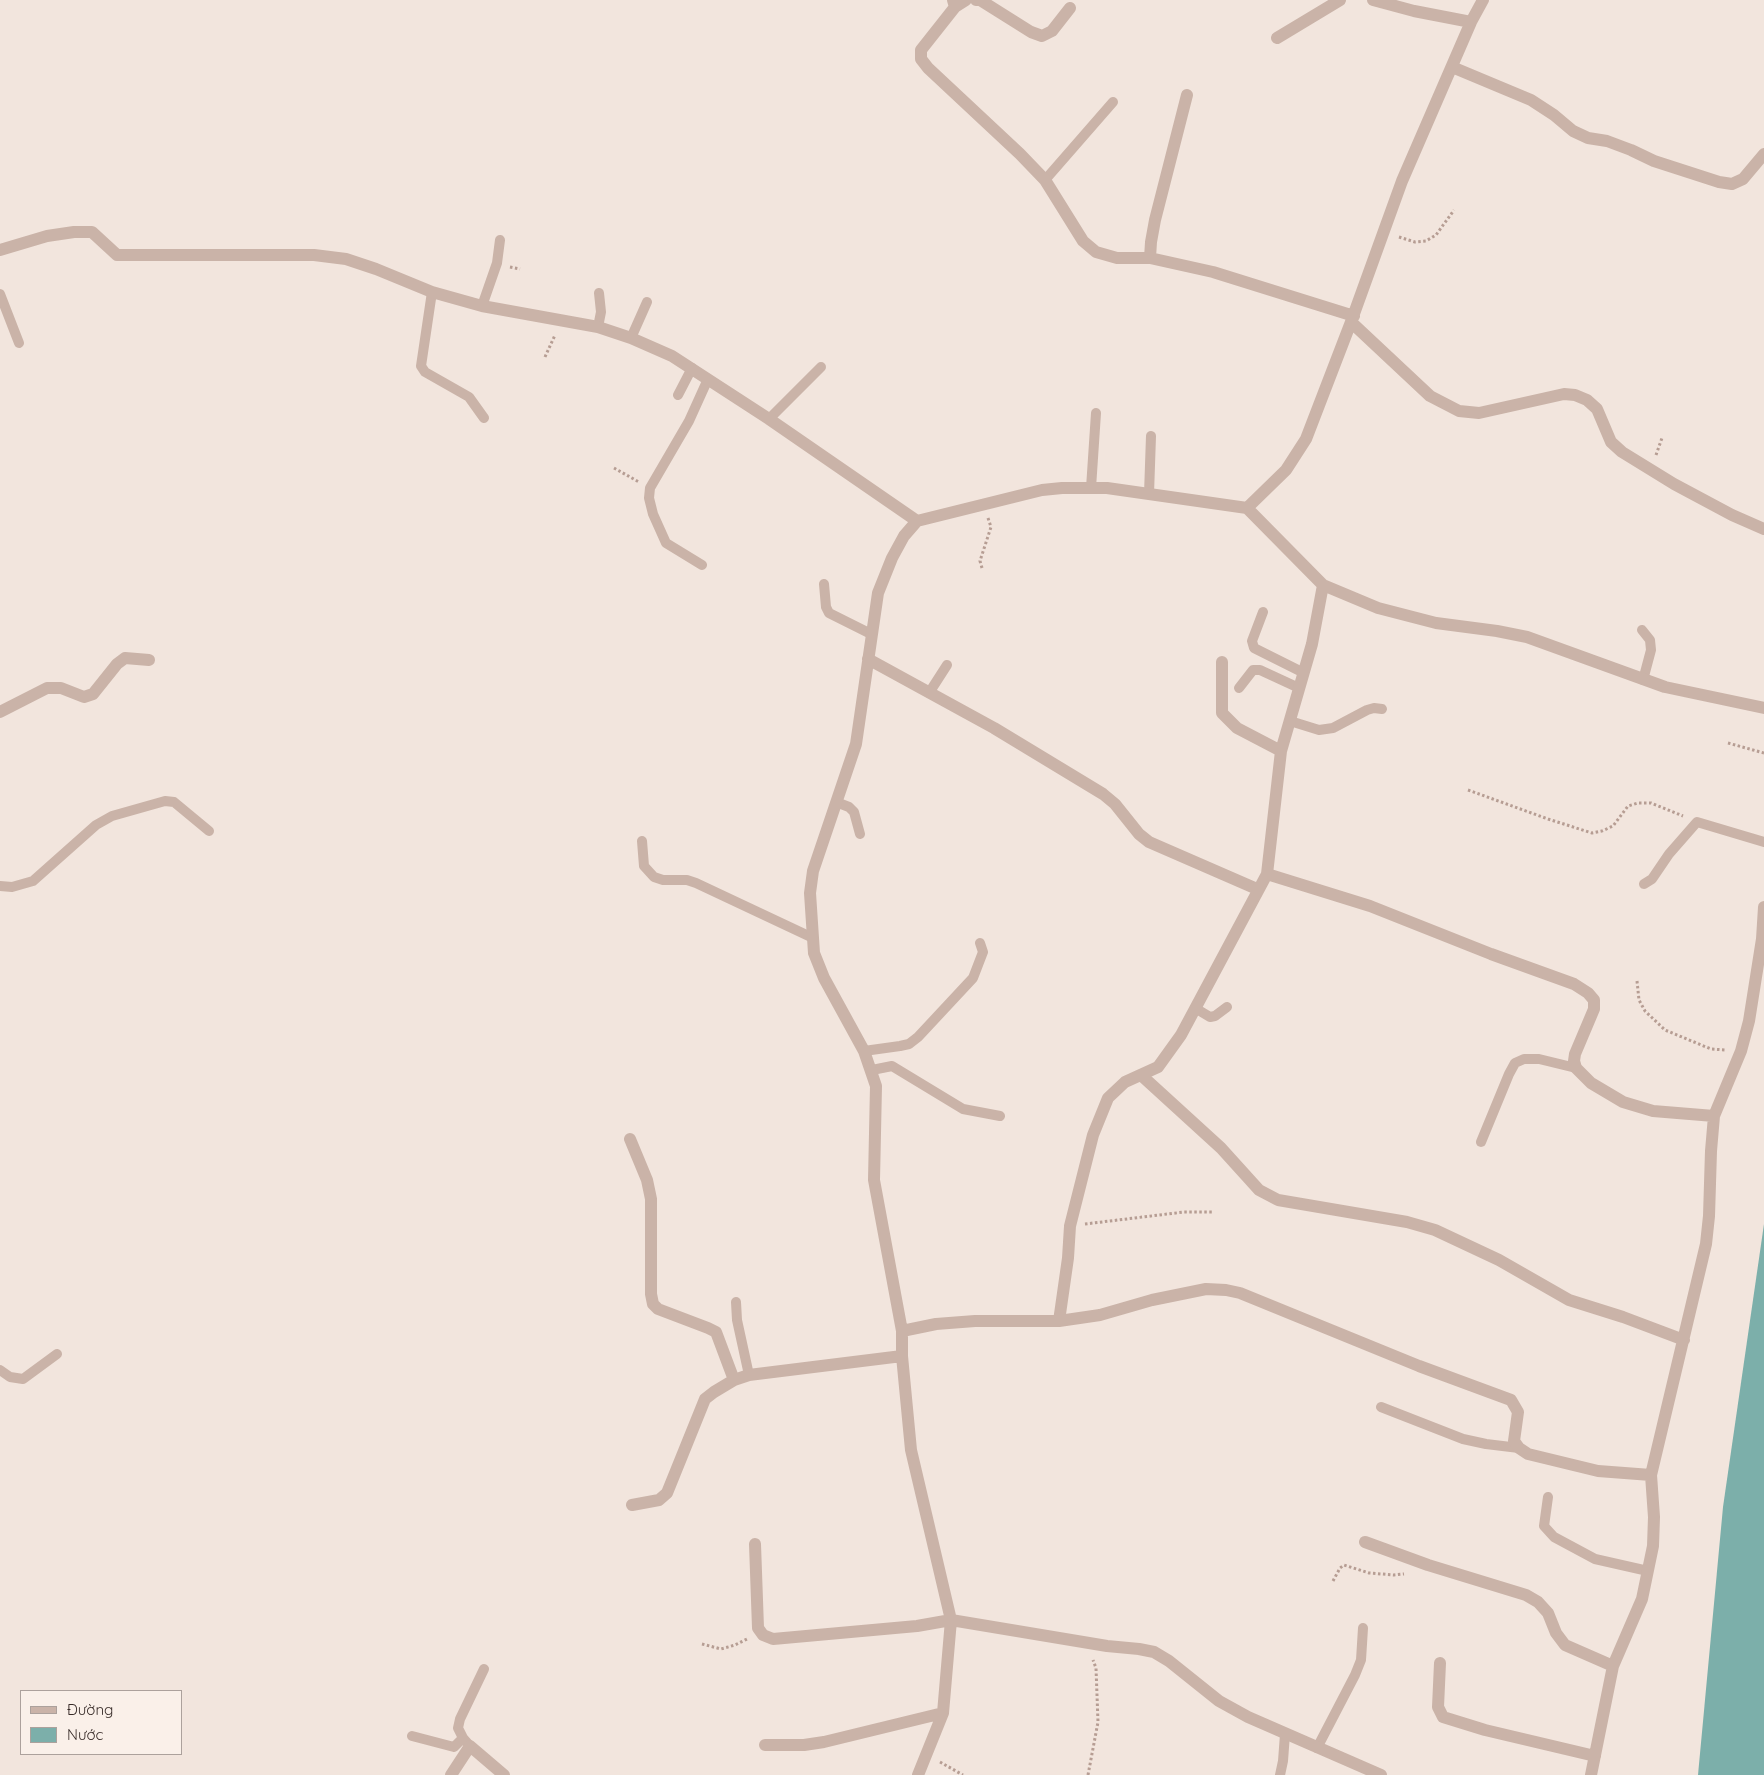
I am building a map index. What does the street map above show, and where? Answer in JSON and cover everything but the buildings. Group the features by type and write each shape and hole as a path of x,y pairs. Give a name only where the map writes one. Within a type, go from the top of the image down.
{"street":[{"path":"976,0 980,0 1031,32 1042,36 1052,31 1070,8"},
{"path":"1277,38 1340,0"},
{"path":"1373,0 1414,11 1471,22"},
{"path":"1247,508 1286,470 1306,439 1402,181 1471,22 1483,0"},
{"path":"958,2 921,50 921,59 928,68 1045,180 1083,241 1096,252 1118,258 1150,258 1213,272 1352,319 1430,396 1459,411 1479,413 1564,394 1575,395 1586,400 1597,409 1611,442 1622,452 1674,484 1732,515 1764,529"},
{"path":"1452,67 1531,100 1554,115 1573,131 1588,138 1607,141 1632,150 1654,161 1719,182 1732,184 1743,179 1764,154"},
{"path":"1150,258 1155,220 1187,95"},
{"path":"0,250 47,236 74,232 92,232 117,254 314,255 346,259 432,292 482,306 598,327 631,338 672,356 692,368 917,521"},
{"path":"918,1775 943,1713 951,1620 911,1450 902,1356 902,1331 874,1180 876,1086 864,1051 824,978 814,953 810,892 813,871 856,744 878,593 892,558 917,521 1042,490 1091,488 1107,488 1247,508 1323,585 1378,608 1436,623 1527,637 1665,687 1764,708"},
{"path":"1059,1321 1068,1258 1070,1226 1093,1135 1108,1098 1125,1082 1158,1067 1181,1035 1267,874 1281,751 1316,627 1323,585"},
{"path":"0,712 47,688 61,688 84,697 93,694 117,664 125,658 149,660"},
{"path":"868,659 994,728 1103,794 1115,804 1139,834 1149,842 1258,890"},
{"path":"1222,662 1222,713 1237,728 1281,751"},
{"path":"1267,874 1370,906 1491,954 1574,984 1588,992 1594,1000 1594,1009 1575,1054 1574,1061 1576,1068 1591,1083 1623,1102 1654,1111 1714,1116"},
{"path":"1591,1775 1613,1666 1642,1599 1653,1546 1654,1517 1651,1475 1706,1244 1714,1116 1741,1051 1749,1021 1762,939 1764,906"},
{"path":"1141,1075 1221,1148 1259,1190 1278,1200 1407,1222 1434,1230 1499,1260 1569,1300 1623,1316 1684,1340"},
{"path":"630,1139 647,1180 651,1199 652,1304 658,1309 716,1332 734,1380"},
{"path":"902,1331 936,1324 975,1321 1059,1321 1100,1315 1152,1300 1206,1289 1226,1290 1240,1293 1418,1366 1511,1400 1518,1412 1514,1441 1519,1448 1528,1454 1598,1471 1651,1475"},
{"path":"632,1506 660,1500 667,1493 705,1399 734,1380 749,1375 902,1356"},
{"path":"1365,1542 1428,1565 1526,1595 1538,1602 1548,1613 1556,1633 1565,1645 1613,1666"},
{"path":"755,1544 758,1628 763,1634 773,1639 917,1626 951,1620 1154,1652 1169,1661 1219,1701 1285,1734 1381,1775"},
{"path":"1440,1663 1438,1707 1443,1717 1485,1730 1595,1756"},
{"path":"765,1745 804,1745 824,1742 943,1713"},
{"path":"451,1775 466,1742 504,1775"}],"lane":[{"path":"1045,180 1113,102"},
{"path":"482,306 497,264 500,240"},
{"path":"432,292 421,366 425,372 470,397 484,418"},
{"path":"598,327 601,312 599,293"},
{"path":"0,294 19,343"},
{"path":"631,338 647,302"},
{"path":"769,419 821,367"},
{"path":"678,395 692,368"},
{"path":"702,565 666,543 653,514 649,498 650,488 689,421 708,379"},
{"path":"1091,488 1096,413"},
{"path":"1149,494 1151,436"},
{"path":"824,584 826,607 829,613 872,634"},
{"path":"1263,612 1252,641 1254,648 1304,673"},
{"path":"1642,630 1650,640 1652,650 1642,680"},
{"path":"929,693 947,664"},
{"path":"1240,688 1253,670 1260,670 1299,688"},
{"path":"1290,721 1319,730 1333,728 1374,708 1382,709"},
{"path":"0,886 12,887 33,881 96,825 112,816 165,801 174,802 209,831"},
{"path":"836,802 849,807 854,812 860,834"},
{"path":"1644,884 1652,879 1669,854 1698,822 1764,842"},
{"path":"642,841 644,866 654,877 663,880 687,880 696,883 813,938"},
{"path":"864,1051 909,1044 918,1037 973,978 983,952 980,943"},
{"path":"1195,1008 1210,1017 1215,1016 1227,1007"},
{"path":"1481,1142 1508,1074 1515,1063 1524,1059 1539,1059 1576,1068"},
{"path":"872,1070 892,1066 963,1109 1000,1116"},
{"path":"736,1302 739,1328 749,1375"},
{"path":"0,1370 10,1377 23,1379 57,1354"},
{"path":"1380,1407 1463,1439 1519,1448"},
{"path":"1548,1497 1544,1526 1554,1537 1595,1558 1648,1571"},
{"path":"1317,1748 1361,1660 1363,1628"},
{"path":"412,1736 454,1747 466,1742 458,1728 460,1719 484,1669"},
{"path":"1280,1775 1285,1734"}],"path":[{"path":"1384,232 1415,242 1426,241 1436,235 1454,210"},
{"path":"545,357 562,321"},
{"path":"614,468 650,488"},
{"path":"980,504 991,527 980,561 982,568"},
{"path":"1728,743 1764,753"},
{"path":"1468,790 1548,819 1592,832 1602,831 1612,826 1628,806 1651,802 1698,822"},
{"path":"1637,981 1639,1000 1642,1006 1665,1030 1711,1049 1741,1051"},
{"path":"1070,1226 1184,1212 1214,1212"},
{"path":"1334,1581 1340,1568 1344,1565 1369,1573 1394,1575 1413,1573 1428,1565"},
{"path":"702,1644 721,1649 735,1645 748,1638 758,1628"},
{"path":"1088,1643 1096,1668 1098,1722 1088,1775"},
{"path":"926,1754 963,1775"}],"water":[{"path":"1764,1224 1764,1775 1698,1775 1723,1507"}]}
